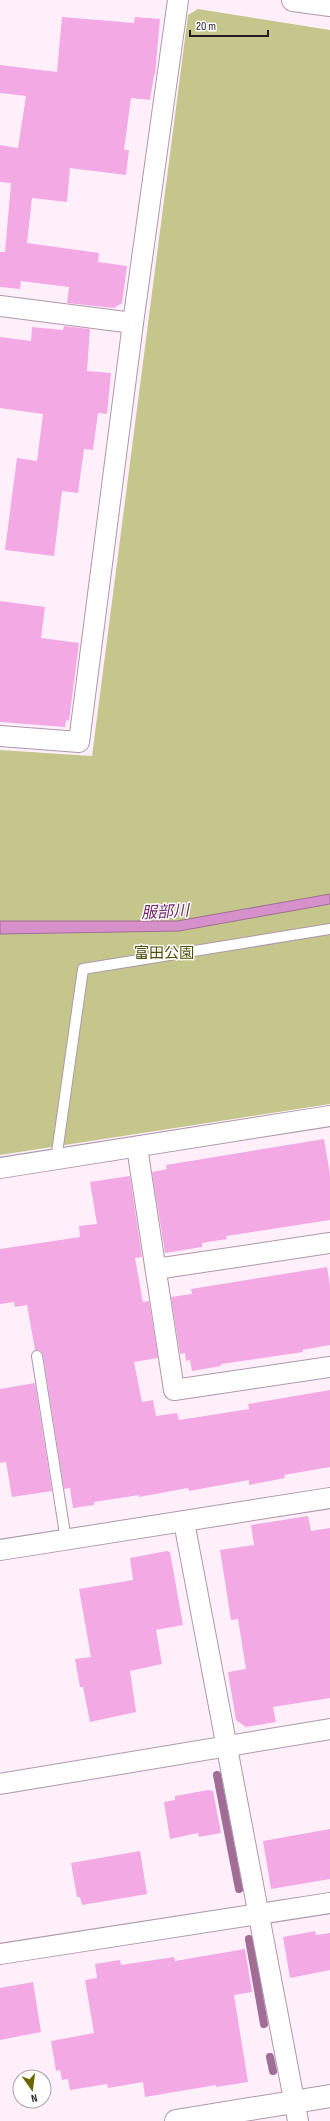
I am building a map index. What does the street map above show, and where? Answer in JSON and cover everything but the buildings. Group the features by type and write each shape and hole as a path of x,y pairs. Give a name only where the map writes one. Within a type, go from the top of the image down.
{"street":[{"path":"0,736 79,742 133,324 178,0"},
{"path":"293,0 330,5"},
{"path":"0,306 133,324"},
{"path":"0,1168 137,1148 330,1116"},
{"path":"137,1148 174,1390 330,1367"},
{"path":"156,1270 330,1243"},
{"path":"0,1550 330,1498"},
{"path":"184,1522 296,2111"},
{"path":"0,1784 330,1729"},
{"path":"0,1954 330,1903"},
{"path":"176,2121 296,2111 330,2096"}],"lane":[{"path":"56,1160 83,969 330,929"},
{"path":"37,1356 66,1540"}],"green space":[{"name":"富田公園","path":"198,9 330,30 330,1104 0,1155 0,750 92,756 188,15"}],"shaded area":[{"path":"330,894 330,904 179,931 0,934 0,921 177,921"}],"waterway":[{"path":"217,1775 239,1889"},
{"path":"249,1939 264,2024"},
{"path":"270,2057 273,2071"}],"water label":[{"name":"服部川","path":"165,911"}]}
